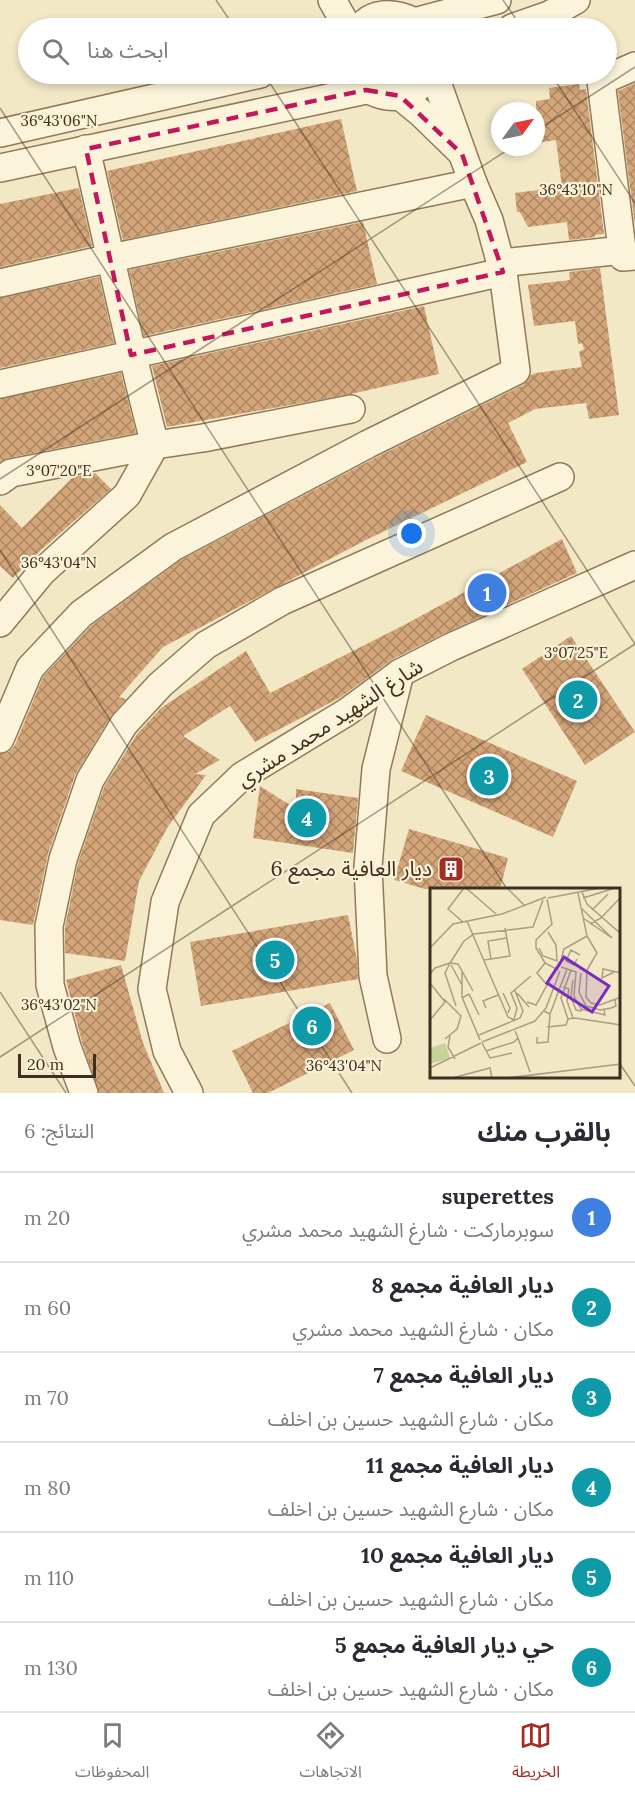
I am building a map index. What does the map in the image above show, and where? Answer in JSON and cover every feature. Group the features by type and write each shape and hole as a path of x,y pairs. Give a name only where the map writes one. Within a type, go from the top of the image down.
{"street":[{"path":"332,0 342,18"},
{"path":"440,18 497,0"},
{"path":"540,18 576,0"},
{"path":"376,18 398,15 404,18"},
{"path":"617,74 635,66"},
{"path":"0,133 216,84"},
{"path":"0,168 352,84"},
{"path":"363,84 382,97 400,96 414,90 420,84"},
{"path":"0,739 30,668 81,614 173,547 368,444 516,371 502,268 489,220 462,154 438,84"},
{"path":"0,384 502,268 629,253 601,84"},
{"path":"400,96 462,154"},
{"path":"0,623 42,572 127,495 155,445 131,355 86,149"},
{"path":"0,284 111,258 473,183"},
{"path":"0,481 11,473 351,409"},
{"path":"84,1093 67,1047 50,985 49,926 63,859 90,780 124,723 160,685 206,645 282,601 560,477"},
{"name":"شارغ الشهيد محمد مشري","path":"189,1093 167,1051 152,989 165,902 201,815 242,776 347,712 400,672 635,565"},
{"path":"387,1039 373,976 368,867 375,769 400,672"}],"highlighted area":[{"path":"366,90 400,96 462,154 503,272 131,355 86,149"}],"building":[{"path":"635,83 635,226 618,91"},
{"path":"579,84 580,90 586,89 604,234 569,240 567,222 528,227 520,212 517,212 515,193 562,187 556,140 545,142 545,102 536,102 550,99 549,88"},
{"path":"341,119 357,191 123,240 107,171"},
{"path":"79,188 92,246 0,267 0,204"},
{"path":"363,222 377,284 144,336 129,270"},
{"path":"600,268 619,415 589,419 586,403 535,409 508,423 527,462 364,541 163,647 119,697 126,699 111,716 75,775 48,854 33,925 0,920 0,754 9,752 15,745 43,677 91,626 181,560 375,458 523,385 531,375 582,367 579,352 584,349 582,343 578,344 575,321 534,326 528,285 570,280 569,272"},
{"path":"99,277 114,343 0,368 0,298"},
{"path":"424,306 439,374 351,394 167,427 152,366"},
{"path":"121,373 136,433 8,458 0,462 0,399"},
{"path":"95,473 111,489 42,549 13,578 0,566 0,505 22,528 73,477"},
{"path":"562,539 577,573 393,659 341,697 255,742 230,706 183,736 220,760 195,774 206,775 167,828 139,881 125,961 65,953 65,927 78,863 104,787 137,734 161,708 246,651 270,693 408,623"},
{"path":"571,636 635,732 585,765 522,669"},
{"path":"426,715 577,781 553,837 401,771"},
{"path":"260,786 304,814 296,803 296,789 358,798 353,853 253,838"},
{"name":"ديار العافية مجمع 6","path":"409,829 508,858 500,888 425,889 394,880"},
{"path":"348,915 357,960 358,979 201,1006 190,942"},
{"path":"121,965 143,1043 164,1093 99,1093 82,1042 66,980"},
{"path":"330,1003 354,1050 268,1093 253,1093 232,1051"}],"place":[{"name":"superettes","path":"487,593"},
{"name":"ديار العافية مجمع 8","path":"578,700"},
{"name":"ديار العافية مجمع 7","path":"489,776"},
{"name":"ديار العافية مجمع 11","path":"307,818"},
{"name":"ديار العافية مجمع 6","path":"451,869"},
{"name":"ديار العافية مجمع 10","path":"275,960"},
{"name":"حي ديار العافية مجمع 5","path":"312,1026"}]}
